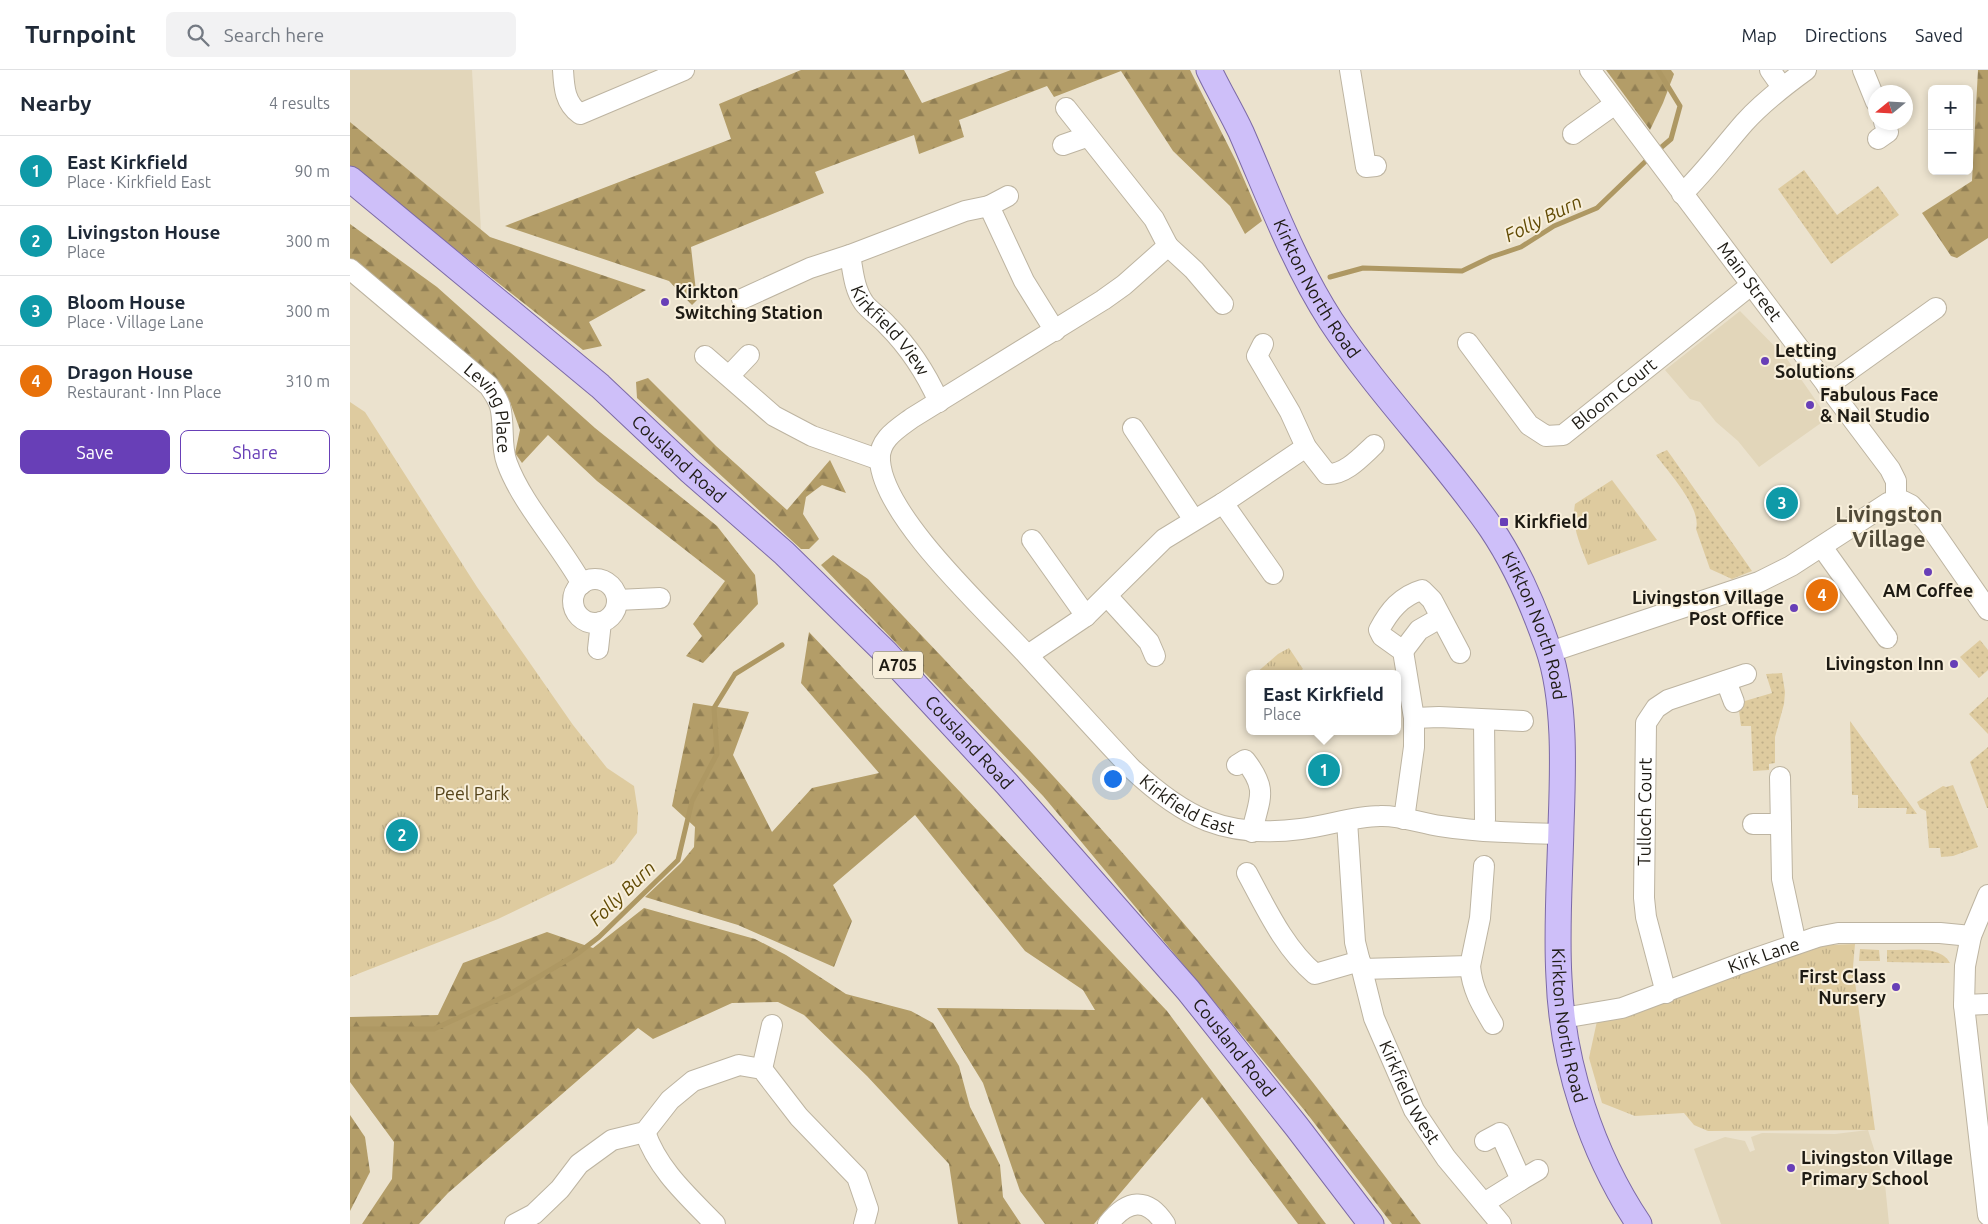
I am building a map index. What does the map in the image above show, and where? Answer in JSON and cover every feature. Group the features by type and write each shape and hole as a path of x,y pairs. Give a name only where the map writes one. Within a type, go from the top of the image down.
{"main road":[{"name":"Kirkton North Road","path":"1208,70 1239,128 1300,267 1332,322 1491,528 1527,592 1550,652 1559,703 1563,765 1559,980 1563,1018 1571,1060 1584,1108 1601,1153 1639,1224"},
{"name":"Cousland Road","path":"350,179 600,386 689,470 784,553 886,653 1014,792 1188,990 1371,1224"}],"street":[{"path":"563,70 564,88 571,107 580,114 684,70"},
{"path":"1350,70 1364,168"},
{"name":"Main Street","path":"1590,70 1890,469 1896,481 1896,501"},
{"path":"1770,70 1782,87"},
{"path":"1682,194 1706,170 1745,122 1782,87 1806,70"},
{"path":"1863,70 1869,85"},
{"path":"1573,134 1615,104"},
{"path":"1066,108 1086,136 1121,175 1154,219 1168,246 1194,270 1223,304"},
{"path":"1063,145 1086,136"},
{"path":"742,299 810,268 850,255 965,211 989,206 1008,196"},
{"path":"989,206 1024,281 1055,330"},
{"path":"705,356 774,416 812,436 880,460 883,444 892,433 1124,285 1168,246"},
{"name":"Kirkfield View","path":"850,255 856,287 864,304 887,325 907,348 921,367 939,402"},
{"name":"Leving Place","path":"350,269 489,386 500,405 503,452 507,464 519,488 570,562 582,584"},
{"name":"Bloom Court","path":"1468,343 1529,425 1546,436 1563,435 1751,285"},
{"path":"1827,386 1937,309"},
{"path":"1264,344 1257,356 1290,412 1306,447 1327,474 1336,475 1358,467 1374,446"},
{"path":"729,376 749,355"},
{"path":"1133,428 1194,520"},
{"path":"1028,655 1086,616 1164,539 1223,503 1306,447"},
{"name":"Kirkfield East","path":"880,460 884,480 914,532 1124,761 1159,795 1185,812 1214,824 1252,832 1302,830 1381,816 1486,832 1561,834"},
{"path":"1550,652 1744,588 1791,566 1888,503 1896,501 1903,501 1912,505 1927,522 1988,610"},
{"path":"1223,503 1274,574"},
{"path":"1032,540 1086,616"},
{"path":"1822,547 1886,638"},
{"path":"601,580 612,588 617,600 613,614 602,622 587,621 576,611 574,596 582,584 601,580"},
{"path":"1403,651 1382,636 1379,630 1395,605 1409,594 1422,590 1432,600 1460,653"},
{"path":"1107,596 1149,642 1155,656"},
{"path":"617,600 660,598"},
{"path":"1404,819 1414,747 1414,718 1403,651 1418,630 1440,618"},
{"path":"598,649 602,622"},
{"name":"Tulloch Court","path":"1666,993 1646,917 1644,898 1646,724 1656,708 1668,700 1746,674"},
{"path":"1726,681 1734,702"},
{"path":"1414,718 1440,716 1484,720 1523,720"},
{"path":"1484,720 1485,820"},
{"name":"Kirkfield East","path":"1245,760 1258,776 1262,789 1252,832"},
{"path":"1780,777 1782,879 1796,944"},
{"name":"Kirkfield West","path":"1347,821 1355,942 1374,1018 1414,1110 1446,1158 1500,1224"},
{"path":"1753,824 1781,824"},
{"path":"1484,866 1480,918 1470,966 1471,982 1477,998 1493,1024"},
{"path":"1247,873 1277,927 1303,964 1315,974 1361,965 1470,966"},
{"path":"1988,895 1971,936 1965,966 1964,1005 1988,1215"},
{"name":"Kirk Lane","path":"1563,1018 1622,1008 1796,944 1838,933 1940,933 1971,936"},
{"path":"1964,1005 1988,1004"},
{"path":"762,1069 772,1025"},
{"path":"515,1224 535,1219 580,1164 612,1140 645,1132 670,1100 693,1081 739,1065 762,1069 799,1117 857,1177 868,1209 864,1224"},
{"path":"645,1132 651,1149 663,1169 714,1224"},
{"path":"1484,1141 1500,1132 1521,1180"},
{"path":"1484,1203 1538,1170"},
{"path":"1108,1224 1122,1210 1137,1204 1149,1207 1165,1224"}],"shaded area":[{"path":"350,70 472,70 481,230 350,122"},
{"path":"1740,311 1787,359 1828,418 1759,467 1738,441 1716,422 1700,402 1690,399 1665,370"},
{"name":"Livingston Village Primary School","path":"1868,1130 1885,1184 1889,1224 1721,1224 1694,1149 1725,1137 1745,1141 1750,1152 1755,1150 1751,1137 1762,1133 1835,1134"}],"green space":[{"path":"801,70 904,70 922,103 1011,70 1190,70 1236,161 1262,221 1245,234 1230,206 1173,151 1121,71 1054,97 1047,86 959,120 964,137 919,154 914,135 815,172 824,193 691,247 697,300 692,305 669,281 505,226 731,139 719,104"},
{"path":"1606,70 1671,70 1674,74 1650,130"},
{"path":"1978,70 1988,70 1988,238 1957,258 1951,256 1922,213 1972,181"},
{"path":"350,122 490,237 646,290 589,322 602,346 583,350 350,166"},
{"path":"1804,170 1837,215 1878,186 1899,215 1831,264 1778,189"},
{"path":"350,224 437,287 595,428 717,526 755,575 758,604 703,663 686,656 702,636 693,624 725,581 597,481 548,435 522,463 515,453 520,430 510,402 496,382 350,260"},
{"path":"648,378 716,446 787,510 830,460 846,493 822,485 806,497 803,514 819,539 809,549 801,549 637,398 636,382"},
{"name":"Peel Park","path":"350,402 365,412 477,587 573,725 607,768 634,786 638,812 637,833 614,863 498,919 350,977"},
{"path":"1667,450 1752,571 1732,579 1710,569 1696,529 1694,511 1683,490 1656,455"},
{"path":"1612,480 1657,540 1588,565 1575,527 1575,504"},
{"path":"833,555 868,579 1035,756 1157,892 1254,1009 1421,1224 1392,1224 1305,1111 1044,797 821,565"},
{"path":"809,632 1167,1011 1326,1224 1298,1224 1202,1097 1094,1224 1045,1224 1020,1191 983,1083 937,1008 1095,1010 1083,990 1025,951 915,815 833,885 852,921 834,967 738,925 645,897 681,863 694,847 695,827 672,806 693,703 749,712 733,755 772,832 812,788 879,773 801,683"},
{"path":"1980,640 1988,650 1988,670 1979,678 1960,657"},
{"path":"1289,648 1303,669 1260,670 1278,654"},
{"path":"1782,673 1785,692 1784,704 1775,737 1775,763 1769,764 1769,770 1753,771 1751,726 1741,726 1738,703 1772,693 1766,674"},
{"path":"1988,697 1988,734 1969,714"},
{"path":"1850,721 1917,814 1906,814 1907,808 1858,808 1858,795 1852,795"},
{"path":"1988,747 1988,808 1987,808 1970,762"},
{"path":"1953,785 1978,847 1953,856 1941,857 1940,848 1929,848 1926,811 1920,808 1917,802 1943,786"},
{"path":"644,908 755,939 786,955 846,994 911,1011 933,1023 959,1066 970,1107 1000,1165 1003,1197 1021,1224 958,1224 949,1164 867,1076 804,1015 778,1002 732,1003 653,1039 638,1028 448,1193 419,1224 362,1224 392,1179 394,1142 350,1082 350,1017 438,1015 463,963 547,932 593,948"},
{"path":"1855,944 1853,967 1875,1130 1708,1131 1694,1125 1684,1113 1635,1116 1602,1103 1589,1058 1597,1021 1786,956 1828,945"},
{"path":"1860,949 1879,950 1880,961 1859,961"},
{"path":"1887,950 1931,951 1939,953 1950,963 1887,962"},
{"path":"350,1115 365,1137 370,1172 350,1211"}],"waterway":[{"name":"Folly Burn","path":"1657,151 1671,139 1680,106 1658,70"},
{"name":"Folly Burn","path":"1330,277 1363,268 1462,271 1491,257 1521,247 1554,226 1597,208 1650,157"},
{"name":"Folly Burn","path":"350,1029 434,1029 510,994 577,954 599,937 678,860 692,801 717,754 714,708 735,674 782,645"}],"place":[{"name":"Kirkton Switching Station","path":"665,302"},
{"name":"Letting Solutions","path":"1765,361"},
{"name":"Fabulous Face & Nail Studio","path":"1810,405"},
{"name":"Bloom House","path":"1782,503"},
{"name":"Kirkfield","path":"1504,522"},
{"name":"AM Coffee","path":"1928,572"},
{"name":"Dragon House","path":"1822,595"},
{"name":"Livingston Village Post Office","path":"1794,608"},
{"name":"Livingston Inn","path":"1954,664"},
{"name":"East Kirkfield","path":"1324,770"},
{"name":"Livingston House","path":"402,835"},
{"name":"First Class Nursery","path":"1896,987"},
{"name":"Livingston Village Primary School","path":"1791,1168"}],"district":[{"name":"Livingston Village","path":"1889,526"}]}
